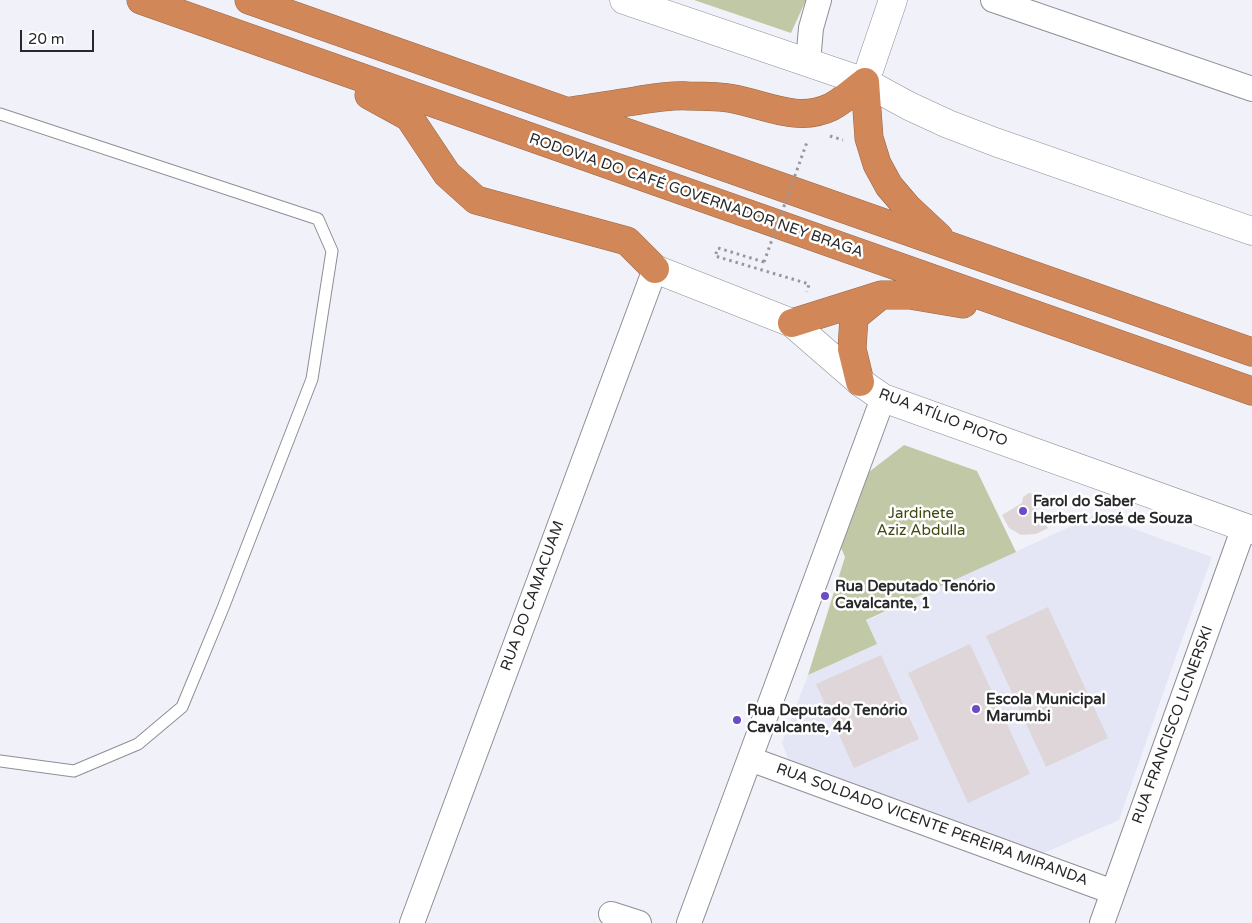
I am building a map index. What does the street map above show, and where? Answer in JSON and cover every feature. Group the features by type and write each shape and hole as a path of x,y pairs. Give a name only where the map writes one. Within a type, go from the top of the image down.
{"highway":[{"name":"RODOVIA DO CAFÉ GOVERNADOR NEY BRAGA","path":"141,0 1252,391"},
{"path":"249,0 1252,352"},
{"path":"293,54 409,117 447,174 476,200 627,241 655,269"},
{"path":"568,111 656,98 711,96 734,99 783,112 795,114 809,113 832,106 865,82"},
{"path":"865,82 869,138 877,164 889,186 947,245"},
{"path":"860,382 852,349 854,317 881,295"},
{"path":"792,323 881,295 910,295 1038,317"}],"street":[{"path":"624,0 865,82 948,124 1252,231"},
{"path":"808,62 812,28 819,0"},
{"path":"865,82 893,0"},
{"path":"993,0 1252,89"},
{"name":"RUA ATÍLIO PIOTO","path":"655,269 792,323 860,382 883,398 1248,528"},
{"name":"RUA DO CAMACUAM","path":"412,923 655,269"},
{"path":"689,923 883,398"},
{"name":"RUA FRANCISCO LICNERSKI","path":"1102,923 1248,528"},
{"name":"RUA SOLDADO VICENTE PEREIRA MIRANDA","path":"750,759 1113,892"},
{"path":"611,914 639,923"}],"lane":[{"path":"0,114 318,219 332,252 312,379 223,608 182,707 138,744 74,771 0,761"}],"path":[{"path":"805,300 809,284 715,256 718,248 764,262 807,142"}],"shaded area":[{"name":"Escola Municipal Marumbi","path":"1095,515 1212,557 1119,820 1044,853 789,761 782,743 808,675 877,644 866,621"}],"green space":[{"path":"694,0 806,0 791,33"},
{"name":"Jardinete Aziz Abdulla","path":"904,445 977,471 1016,552 866,620 877,644 808,675 845,557 841,548 869,472"}],"building":[{"name":"Farol do Saber Herbert José de Souza","path":"1029,493 1034,494 1038,499 1036,507 1048,528 1036,534 1021,535 1009,528 1002,515 1022,503 1023,497"},
{"path":"1048,607 1108,738 1046,767 986,636"},
{"path":"970,644 1030,774 968,803 908,673"},
{"path":"881,655 919,739 854,768 816,684"}],"place":[{"name":"Farol do Saber Herbert José de Souza","path":"1023,511"},
{"name":"Rua Deputado Tenório Cavalcante, 1","path":"825,596"},
{"name":"Escola Municipal Marumbi","path":"976,709"},
{"name":"Rua Deputado Tenório Cavalcante, 44","path":"737,720"}]}
